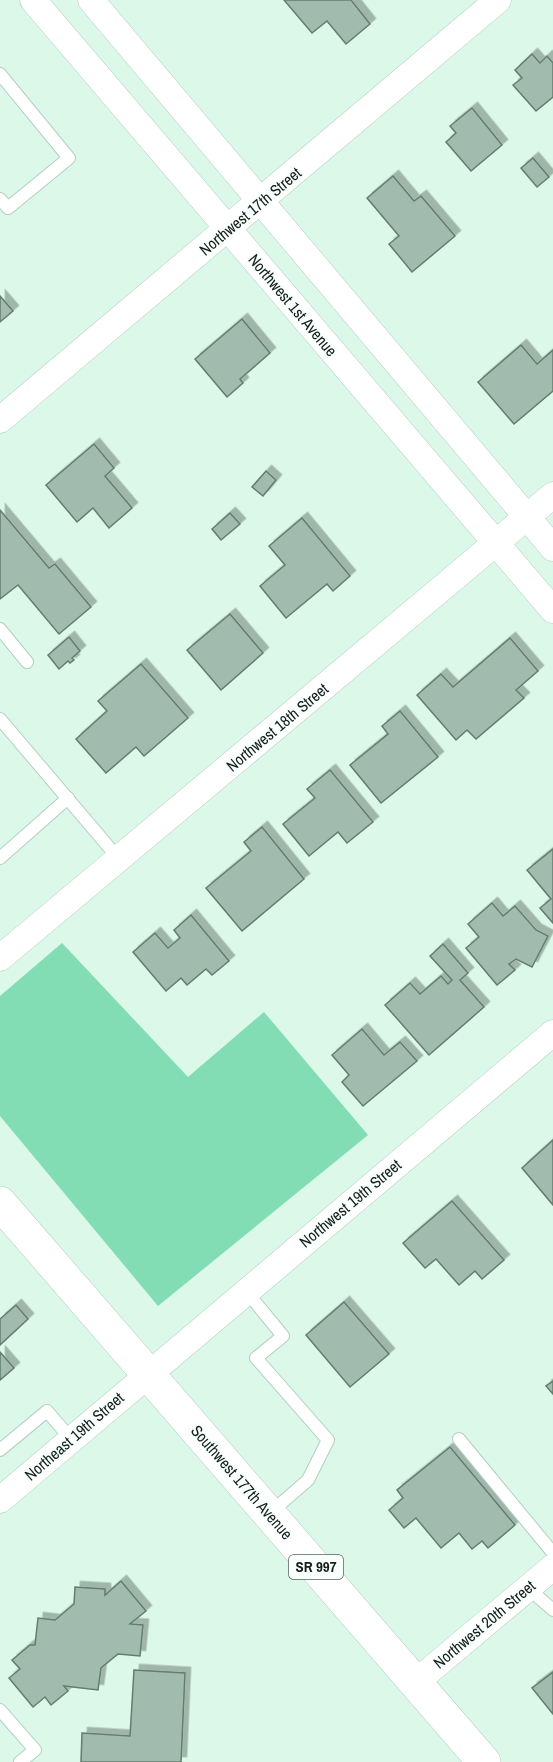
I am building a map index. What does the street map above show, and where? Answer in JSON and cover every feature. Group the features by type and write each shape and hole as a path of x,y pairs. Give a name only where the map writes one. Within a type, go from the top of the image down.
{"highway":[{"name":"Southwest 177th Avenue","path":"0,1203 484,1762"}],"street":[{"name":"Northwest 1st Avenue","path":"33,0 553,610"},
{"path":"91,0 553,548"},
{"name":"Northwest 17th Street","path":"0,420 498,0"},
{"name":"Northwest 18th Street","path":"0,958 553,495"},
{"name":"Northwest 19th Street","path":"148,1373 553,1033"},
{"name":"Northeast 19th Street","path":"0,1500 148,1373"},
{"name":"Northwest 20th Street","path":"416,1682 553,1567"}],"lane":[{"path":"0,74 69,158 3,207"},
{"path":"0,629 27,662"},
{"path":"0,719 119,859"},
{"path":"0,858 68,798"},
{"path":"246,1291 283,1336 256,1358 328,1440 308,1480 269,1514"},
{"path":"0,1450 47,1411 71,1439"},
{"path":"459,1439 553,1553"},
{"path":"528,1588 553,1610"},
{"path":"0,1710 35,1750 20,1762"}],"green space":[{"path":"62,943 188,1077 264,1012 368,1135 158,1306 0,1116 0,996"}],"building":[{"path":"284,0 351,0 370,24 346,44 327,21 312,33"},
{"path":"532,54 540,63 547,56 553,63 553,97 536,111 513,85 522,78 515,70"},
{"path":"472,108 502,145 471,171 446,142 456,133 450,126"},
{"path":"533,158 549,177 537,187 521,168"},
{"path":"393,176 414,201 421,196 455,236 412,272 389,244 399,236 367,198"},
{"path":"0,296 13,311 0,322"},
{"path":"242,319 270,353 240,379 243,383 227,397 195,359"},
{"path":"521,345 537,364 553,350 553,391 514,424 478,382"},
{"path":"94,444 114,468 105,476 132,508 109,528 93,508 77,522 46,485"},
{"path":"266,471 276,480 263,496 252,487"},
{"path":"0,510 49,568 55,564 91,607 59,634 18,585 0,599"},
{"path":"230,513 240,524 221,540 212,529"},
{"path":"302,518 350,576 333,591 327,584 286,618 260,586 285,565 269,546"},
{"path":"230,614 263,653 221,690 187,650"},
{"path":"69,637 80,651 72,658 74,660 70,663 68,661 59,669 48,655"},
{"path":"510,638 538,671 516,690 524,698 476,739 467,730 456,740 417,695 441,674 453,687"},
{"path":"141,664 188,718 144,756 136,747 106,773 76,739 107,711 98,701"},
{"path":"400,711 438,757 381,803 350,765 388,734 382,726"},
{"path":"330,770 373,822 347,843 338,832 309,856 283,824 315,798 307,789"},
{"path":"262,827 304,879 242,931 206,888 251,851 244,842"},
{"path":"553,849 553,923 540,908 551,899 527,870"},
{"path":"492,903 503,916 515,906 536,930 548,936 532,967 516,959 509,964 515,970 497,985 466,948 479,937 468,924"},
{"path":"191,915 229,961 212,975 206,969 187,985 181,978 166,991 133,952 155,933 168,948 180,938 174,930"},
{"path":"443,944 468,973 460,980 484,1007 429,1055 385,1005 410,983 420,994 441,976 448,984 452,980 430,956"},
{"path":"362,1029 384,1055 400,1042 417,1061 363,1106 342,1082 349,1075 332,1055"},
{"path":"553,1140 553,1205 522,1168"},
{"path":"452,1201 504,1260 482,1279 475,1271 459,1285 436,1259 425,1268 403,1243"},
{"path":"344,1302 389,1354 350,1387 306,1335"},
{"path":"16,1305 28,1319 0,1345 0,1319"},
{"path":"0,1352 14,1368 0,1380"},
{"path":"553,1381 553,1394 546,1386"},
{"path":"450,1447 515,1525 488,1548 482,1541 472,1549 459,1533 441,1548 416,1518 404,1528 389,1510 403,1498 397,1490"},
{"path":"121,1581 146,1611 130,1624 143,1625 140,1656 118,1654 101,1668 98,1690 64,1686 68,1691 51,1705 45,1697 33,1707 9,1678 20,1669 12,1660 30,1645 35,1645 38,1618 55,1620 74,1604 75,1587 105,1589 105,1595"},
{"path":"134,1670 185,1673 181,1762 81,1762 82,1733 130,1736"},
{"path":"553,1672 553,1714 532,1688"}]}
